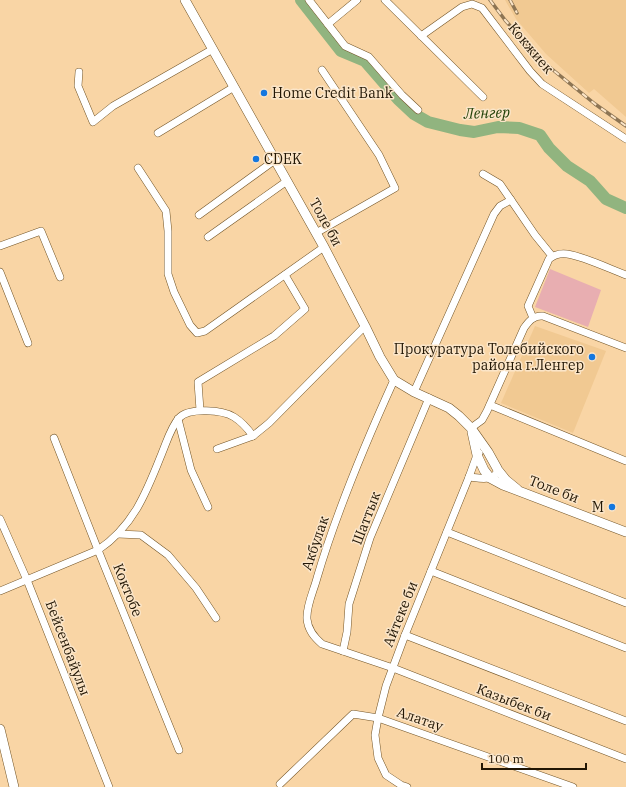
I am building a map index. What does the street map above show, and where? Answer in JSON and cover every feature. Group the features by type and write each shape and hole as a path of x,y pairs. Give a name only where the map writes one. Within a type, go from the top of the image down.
{"main road":[{"name":"Толе би","path":"185,0 324,247 380,357 394,380 414,392 449,408 459,416 471,428 488,452 498,470 517,490"},
{"path":"471,428 477,454 490,478"},
{"name":"Толе би","path":"490,478 503,485 626,532"},
{"path":"0,730 14,787"}],"street":[{"path":"309,0 345,46 369,57 402,95 418,110"},
{"path":"328,24 357,0"},
{"path":"385,0 483,97"},
{"name":"Кокжиек","path":"421,36 462,6 472,4 482,8 530,71 542,84 626,139"},
{"path":"79,72 78,86 93,122 112,106 213,49"},
{"path":"316,233 395,188 379,155 322,70"},
{"path":"158,133 234,86"},
{"path":"199,215 275,160"},
{"path":"138,168 166,211 168,231 168,274 177,299 190,325 197,333 205,331 324,247"},
{"path":"483,174 500,184 535,235 552,256"},
{"path":"208,237 287,181"},
{"path":"414,392 494,214 500,206 511,200"},
{"path":"0,246 41,231 60,277"},
{"path":"533,318 528,306 549,259 552,256 566,254 576,256 626,276"},
{"path":"0,272 28,343"},
{"path":"200,410 198,382 274,336 305,309 285,275"},
{"path":"471,428 482,420 524,328 533,318 543,316 626,348"},
{"path":"217,449 253,436 269,423 365,326"},
{"name":"Акбулак","path":"393,668 322,644 316,639 310,630 307,618 328,540 394,380"},
{"name":"Шаттык","path":"343,651 347,632 349,604 370,538 429,398"},
{"path":"490,405 626,461"},
{"path":"0,591 98,550 118,534 143,499 173,426 178,419 187,412 200,410 228,414 242,422 253,436"},
{"path":"178,419 191,470 208,507"},
{"name":"Коктобе","path":"54,438 179,750"},
{"path":"477,454 488,452"},
{"name":"Айтеке би","path":"407,787 401,785 386,775 378,758 375,734 378,718 386,686 405,635 477,454"},
{"path":"469,477 490,478 497,473 498,470"},
{"name":"Бейсенбайулы","path":"0,519 27,580 109,787"},
{"path":"447,532 626,603"},
{"path":"118,534 141,535 168,555 196,588 216,618"},
{"path":"431,571 626,648"},
{"path":"405,635 626,721"},
{"name":"Казыбек би","path":"393,668 626,759"},
{"name":"Алатау","path":"280,784 353,714 378,718 573,787"}],"shaded area":[{"path":"505,0 626,0 626,117 594,89 589,93 546,54 516,19"},
{"path":"550,269 601,290 588,327 535,307"},
{"path":"535,326 606,351 573,433 501,403"}],"waterway":[{"name":"Ленгер","path":"301,0 341,51 365,61 398,99 414,114 428,122 460,130 474,132 498,127 519,128 540,135 549,148 567,166 590,181 606,199 626,208"}],"railway":[{"path":"490,0 505,20 542,61 595,104 626,126"},
{"path":"510,0 517,13"}],"place":[{"name":"Home Credit Bank","path":"264,93"},
{"name":"CDEK","path":"256,159"},
{"name":"Прокуратура Толебийского района г.Ленгер","path":"592,357"},
{"name":"M","path":"612,507"}]}
